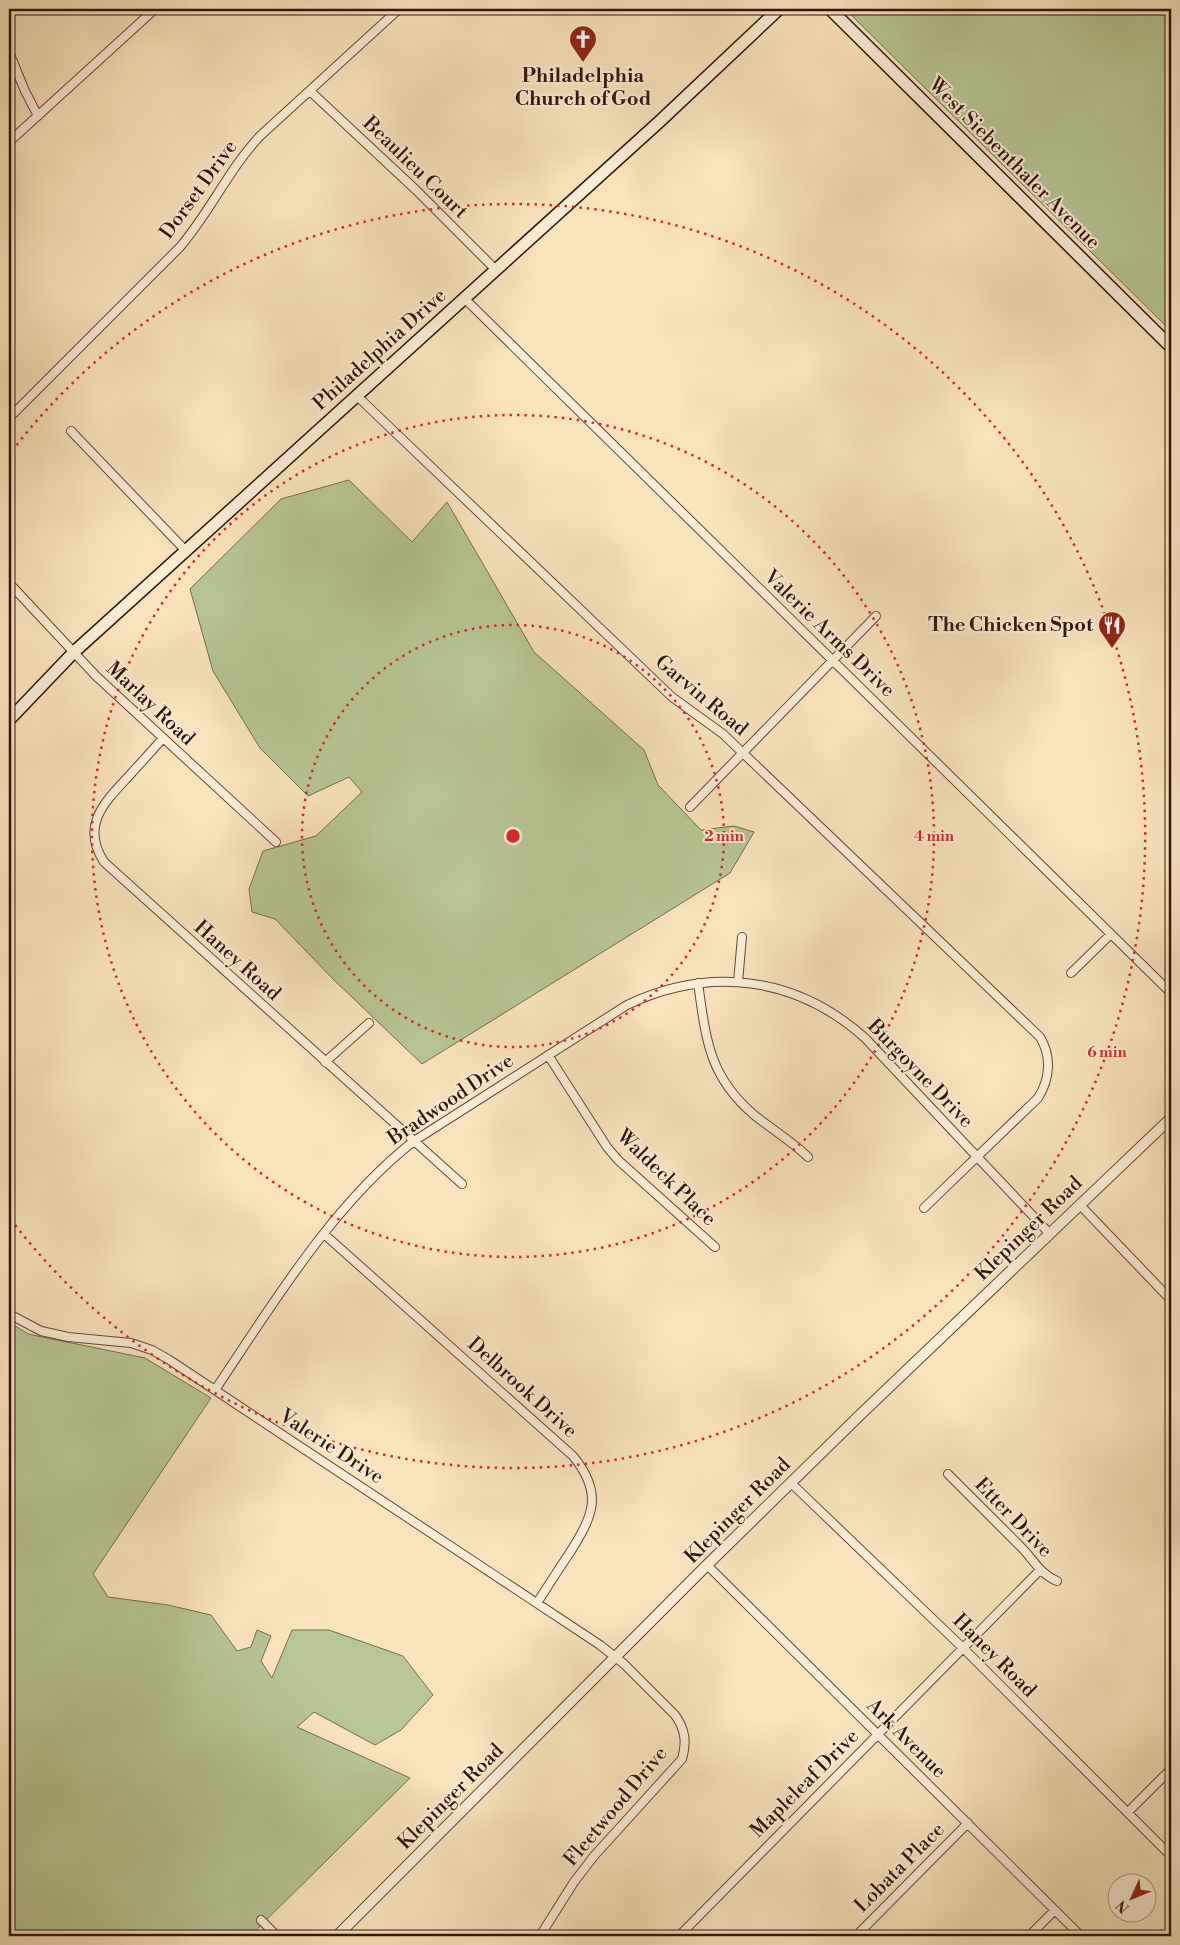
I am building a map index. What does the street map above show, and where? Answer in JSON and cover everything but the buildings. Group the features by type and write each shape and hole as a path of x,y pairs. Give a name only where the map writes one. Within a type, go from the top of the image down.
{"main road":[{"name":"Philadelphia Drive","path":"9,720 74,652 465,299 779,9"},
{"name":"West Siebenthaler Avenue","path":"830,9 1171,347"}],"street":[{"path":"9,142 156,9"},
{"name":"Dorset Drive","path":"9,418 180,247 200,221 248,149 399,9"},
{"path":"9,52 38,116"},
{"name":"Beaulieu Court","path":"310,91 409,184 496,270"},
{"name":"Valerie Arms Drive","path":"465,299 1171,993"},
{"name":"Garvin Road","path":"357,396 672,697 718,730 743,752 1040,1037 1046,1049 1049,1067 1046,1085 1038,1098 924,1208"},
{"path":"71,432 186,551"},
{"name":"Marlay Road","path":"9,583 45,624 96,676 276,842"},
{"path":"690,807 876,616"},
{"name":"Haney Road","path":"163,738 100,809 94,830 98,853 108,867 462,1184"},
{"path":"1071,973 1111,934"},
{"path":"738,982 742,937"},
{"name":"Bradwood Drive","path":"215,1390 280,1293 324,1234 370,1180 394,1156 414,1141 627,1005 664,990 698,983 738,982"},
{"name":"Burgoyne Drive","path":"738,982 786,990 807,998 840,1017 865,1038 1050,1234"},
{"path":"698,983 710,1052 719,1073 737,1098 753,1114 808,1157"},
{"path":"325,1062 369,1023"},
{"name":"Waldeck Place","path":"548,1055 607,1147 618,1160 715,1247"},
{"name":"Klepinger Road","path":"337,1936 707,1565 1171,1118"},
{"path":"1080,1205 1171,1300"},
{"name":"Delbrook Drive","path":"324,1234 573,1456 585,1473 592,1501 587,1524 537,1603"},
{"name":"Valerie Drive","path":"9,1314 41,1331 68,1337 131,1343 152,1350 537,1603 600,1645 615,1658"},
{"name":"Etter Drive","path":"948,1474 1023,1550 1040,1570 1049,1578 1057,1581"},
{"name":"Haney Road","path":"791,1483 963,1648 1171,1856"},
{"name":"Ark Avenue","path":"707,1565 1081,1936"},
{"name":"Mapleleaf Drive","path":"679,1936 1040,1570"},
{"name":"Fleetwood Drive","path":"540,1936 574,1882 594,1856 630,1814 682,1759 685,1748 681,1724 675,1715 615,1658"},
{"path":"1128,1812 1171,1769"},
{"name":"Lobata Place","path":"856,1936 968,1824"},
{"path":"1029,1936 1055,1910"},
{"path":"261,1920 278,1936"}],"green space":[{"path":"845,9 1171,9 1171,331"},
{"path":"349,480 412,542 447,502 534,652 644,750 658,785 701,830 734,826 754,832 730,873 422,1064 334,980 275,919 252,912 249,889 263,851 316,836 362,792 349,777 308,796 260,748 213,671 190,589 281,499"},
{"path":"9,1322 28,1334 145,1358 211,1398 93,1574 108,1597 168,1605 211,1615 237,1651 251,1647 257,1630 271,1636 261,1661 272,1678 292,1630 329,1630 403,1656 433,1695 401,1730 375,1745 314,1712 297,1727 410,1778 250,1936 9,1936"}],"place":[{"name":"Philadelphia Church of God","path":"583,63"},
{"name":"The Chicken Spot","path":"1112,649"}]}
